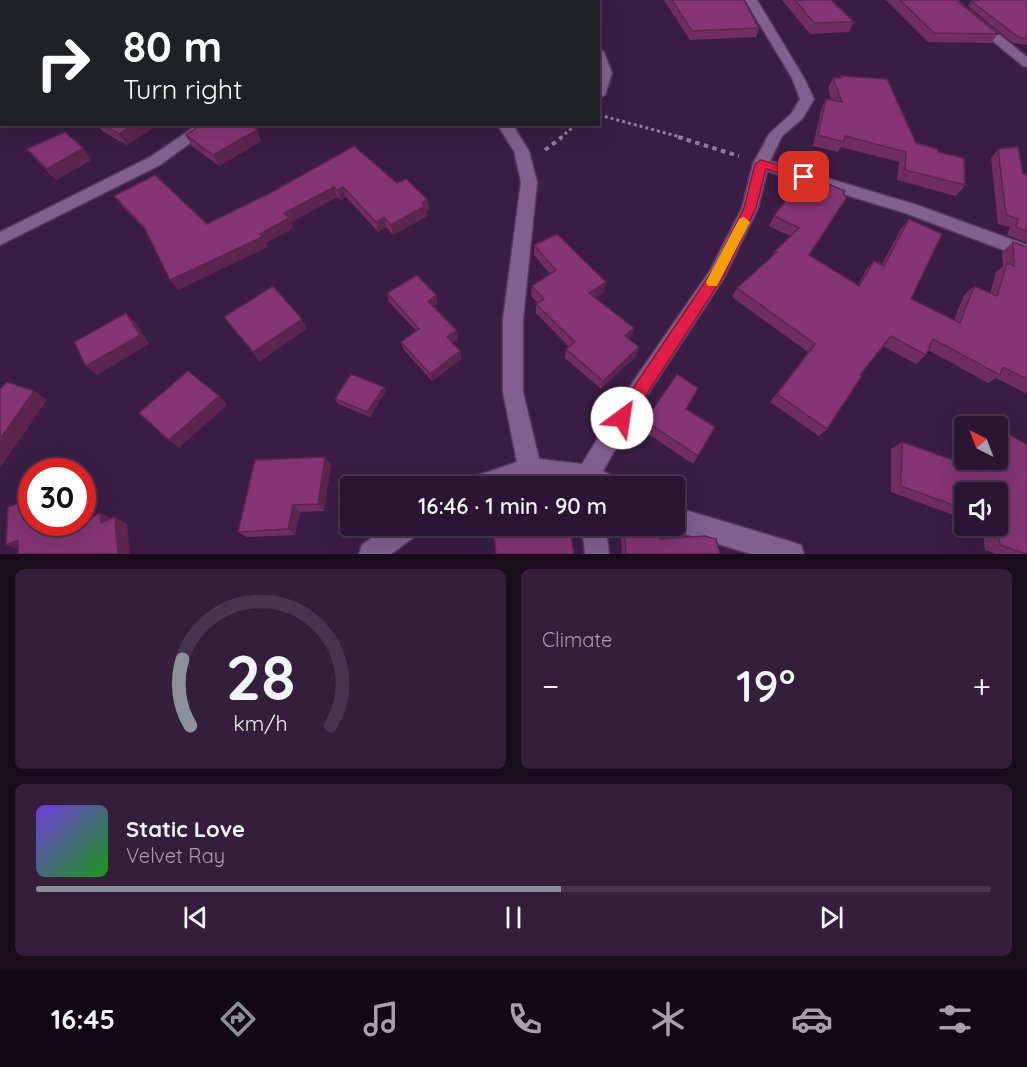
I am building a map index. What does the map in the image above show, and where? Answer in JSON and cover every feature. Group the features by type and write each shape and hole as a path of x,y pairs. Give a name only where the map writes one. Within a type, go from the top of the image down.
{"street":[{"path":"598,476 633,399 718,273 750,208 761,164 776,134 798,116 807,99 798,78 751,0"},
{"path":"949,0 1027,63"},
{"path":"600,57 606,73 600,90"},
{"path":"0,238 156,161 206,126"},
{"path":"505,126 522,149 527,163 529,182 513,319 513,392 530,469"},
{"path":"761,164 911,209 1027,252"},
{"path":"509,476 530,469 562,476"},
{"path":"685,522 792,554"},
{"path":"372,554 395,536"},
{"path":"595,536 597,554"}],"path":[{"path":"600,116 691,140 761,164"},
{"path":"527,163 574,126"}],"building":[{"path":"672,0 744,0 759,28 692,31"},
{"path":"795,0 831,0 854,22 814,23"},
{"path":"900,0 956,0 998,34 934,33"},
{"path":"1027,0 1027,39 1018,37 971,1"},
{"path":"841,76 887,79 916,143 938,149 938,152 964,158 965,185 905,170 906,152 845,136 844,142 818,135 826,99 842,102 833,78 841,78"},
{"path":"105,126 131,126 119,134"},
{"path":"199,126 252,126 257,130 213,155 186,135"},
{"path":"65,132 83,148 47,169 27,149"},
{"path":"354,146 397,183 406,179 427,199 422,203 425,206 391,225 384,217 376,222 343,187 337,190 334,187 284,213 289,218 260,234 262,237 170,280 144,227 114,196 155,175 207,224 272,192"},
{"path":"1018,147 1023,174 1027,174 1027,231 1016,227 1018,219 1006,215 998,149"},
{"path":"805,174 845,191 843,194 847,197 809,255 859,286 874,261 884,266 909,219 942,234 911,299 960,323 974,286 997,296 1007,263 1014,266 1013,242 1027,247 1027,379 1003,367 1000,375 933,339 926,355 891,336 860,375 862,376 827,429 777,394 815,344 737,288 777,252 775,251 799,228 774,216"},
{"path":"557,234 606,282 589,293 634,328 625,336 639,347 603,381 566,349 575,342 536,304 544,299 532,286 556,270 534,245"},
{"path":"417,275 436,295 428,301 457,331 447,337 460,351 430,374 401,342 419,329 387,293"},
{"path":"273,286 302,319 253,352 224,317"},
{"path":"126,313 140,335 86,366 74,342"},
{"path":"188,371 219,396 169,440 139,413"},
{"path":"351,374 384,387 367,412 335,399"},
{"path":"677,374 698,388 686,409 715,427 698,456 645,421"},
{"path":"7,382 34,391 0,439 0,389"},
{"path":"1008,434 1027,444 1027,554 1000,545 999,536 1008,536 1008,482 954,482 954,505 901,486 902,442 954,460 954,470 1008,470"},
{"path":"325,457 318,504 293,505 288,529 238,532 255,460"},
{"path":"18,503 18,536 96,536 96,515 100,513 101,523 115,517 118,554 18,554 18,540 6,545 8,507"},
{"path":"494,536 571,536 574,554 496,554"},
{"path":"625,536 660,536 660,539 705,536 716,539 720,554 626,554"}],"slow traffic":[{"path":"712,282 744,222"}],"route":[{"path":"622,418 718,273 750,208 761,164 804,177"}]}
